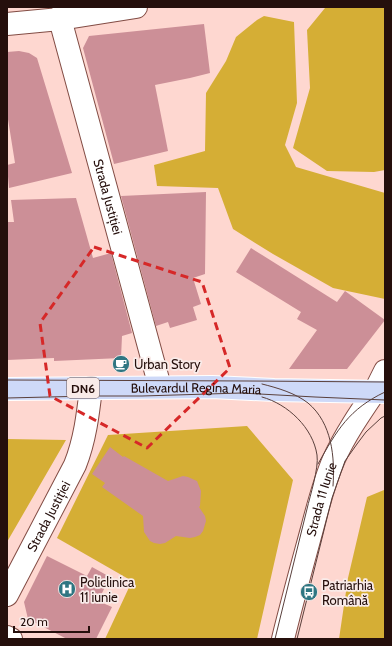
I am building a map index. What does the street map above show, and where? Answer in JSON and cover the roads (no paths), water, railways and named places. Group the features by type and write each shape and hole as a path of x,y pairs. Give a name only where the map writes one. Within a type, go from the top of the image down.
{"main road":[{"name":"Bulevardul Regina Maria","path":"7,389 212,387 380,392"}],"street":[{"path":"7,24 62,13 136,7"},
{"name":"Strada Justiției","path":"62,13 160,387"},
{"name":"Strada 11 Iunie","path":"283,639 326,479 333,460 354,423 380,392 385,371"},
{"name":"Strada Justiției","path":"7,595 75,465 84,437 91,388"},
{"path":"7,637 11,639"}],"tram line":[{"path":"7,380 385,382"},
{"path":"262,384 298,396 316,411 327,430 330,441 333,464 333,486"},
{"path":"318,464 331,441 353,413 385,392"},
{"path":"7,398 241,393 385,400"},
{"path":"262,397 281,405 298,418 315,445 317,455 317,467 314,482 275,639"},
{"path":"297,639 332,498 345,461 366,432 385,416"}],"place":[{"name":"Urban Story","path":"121,364"},
{"name":"Policlinica 11 iunie","path":"67,589"},
{"name":"Patriarhia Română","path":"309,592"}]}
